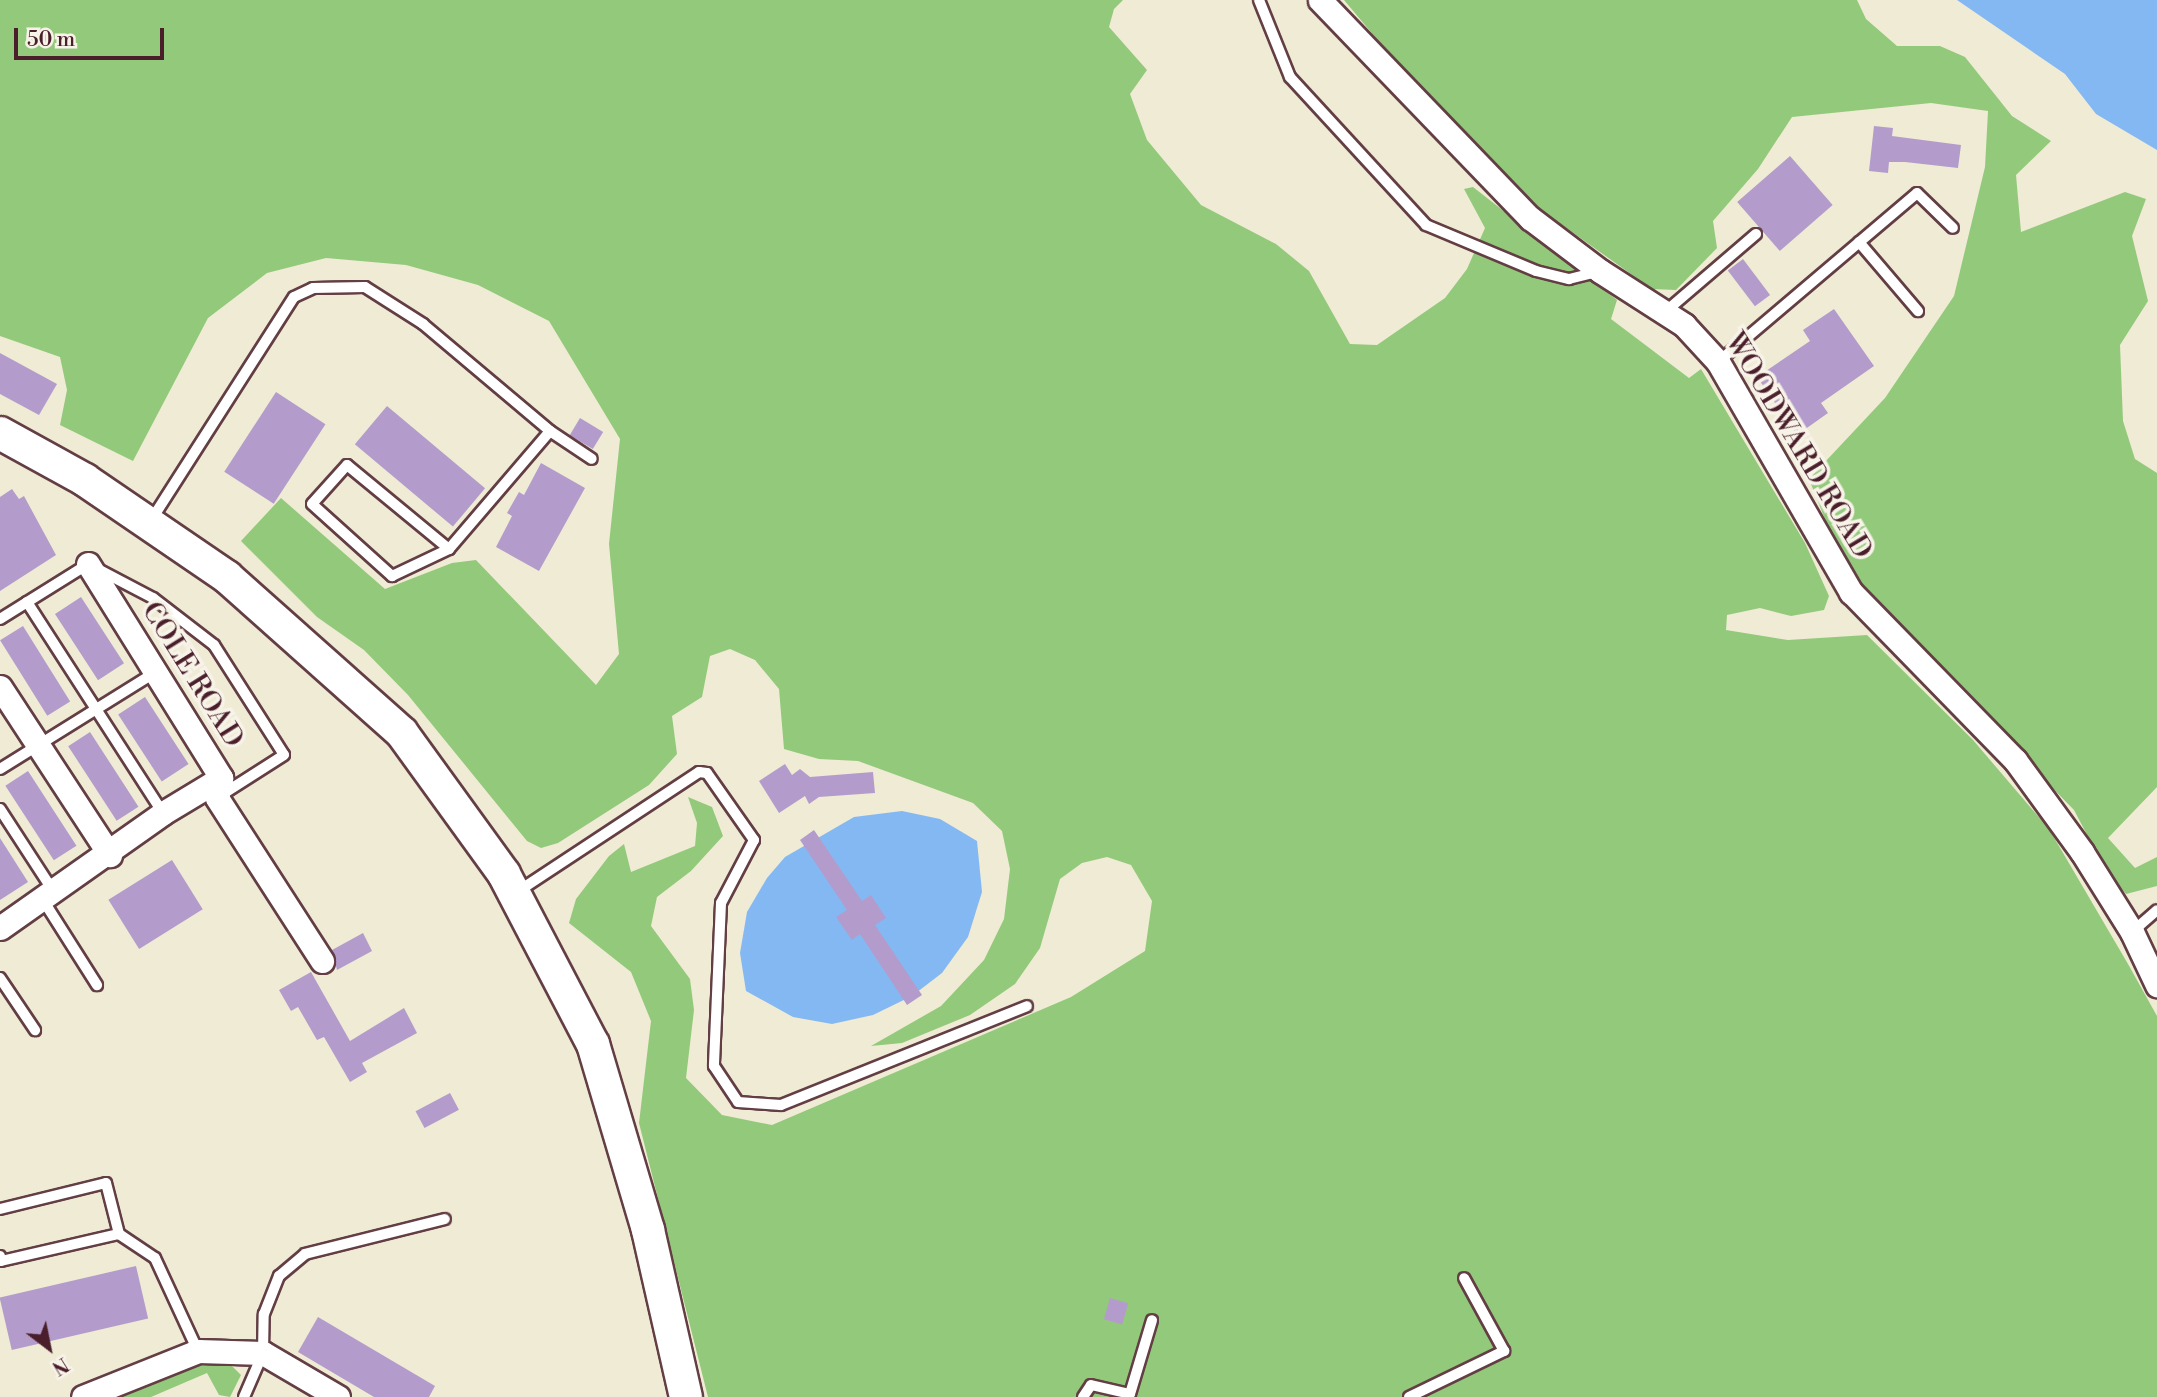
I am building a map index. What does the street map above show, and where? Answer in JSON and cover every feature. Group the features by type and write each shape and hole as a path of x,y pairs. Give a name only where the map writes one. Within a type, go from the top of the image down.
{"main road":[{"path":"0,433 85,480 228,577 402,733 515,894 593,1044 648,1230 686,1397"}],"street":[{"name":"WOODWARD ROAD","path":"1320,0 1530,218 1601,271 1684,325 1718,362 1851,592 2015,760 2082,852 2132,932 2157,985"},
{"name":"COLE ROAD","path":"88,564 156,672 219,788 322,961"},
{"path":"0,687 110,855"},
{"path":"0,928 110,855 163,813 219,788"},
{"path":"83,1397 198,1351 264,1353 338,1397"}],"lane":[{"path":"1259,0 1290,77 1426,225 1536,271 1569,279 1601,271"},
{"path":"1718,362 1917,193 1953,228"},
{"path":"1665,312 1756,234"},
{"path":"1859,242 1918,310"},
{"path":"148,524 294,297 313,288 365,287 423,324 550,431 592,459"},
{"path":"449,549 347,465 312,504 392,576 449,549 550,431"},
{"path":"0,620 88,564 153,598 214,645 284,755 219,788"},
{"path":"27,602 163,813"},
{"path":"0,769 156,672"},
{"path":"515,894 699,772 707,773 754,840 721,903 714,1066 738,1102 781,1105 1027,1006"},
{"path":"0,809 97,985"},
{"path":"2132,932 2157,910"},
{"path":"0,978 35,1030"},
{"path":"0,1209 106,1183 118,1234 155,1258 198,1351"},
{"path":"244,1397 264,1353 264,1314 279,1276 305,1254 444,1219"},
{"path":"0,1256 1,1261 118,1234"},
{"path":"1409,1397 1504,1351 1464,1278"},
{"path":"1083,1397 1091,1385 1130,1394 1152,1320"}],"green space":[{"path":"0,0 1123,0 1114,9 1109,27 1147,70 1130,94 1147,140 1201,205 1276,244 1309,271 1350,344 1377,345 1445,298 1467,269 1485,228 1464,189 1473,187 1617,300 1611,319 1689,378 1701,369 1805,543 1829,596 1824,610 1791,616 1760,608 1727,615 1726,630 1788,640 1867,635 1973,740 2049,829 2128,964 2157,1016 2157,1397 708,1397 639,1123 651,1021 631,972 569,923 576,899 609,856 624,844 631,872 695,846 697,823 688,797 712,807 723,836 691,871 657,897 651,926 690,979 694,1010 686,1078 722,1115 772,1125 1071,997 1145,951 1152,901 1131,865 1107,857 1082,863 1060,879 1040,948 1015,984 970,1015 902,1043 871,1046 941,1006 984,960 1004,919 1010,869 1002,831 973,803 858,761 819,759 784,749 779,689 755,660 730,649 710,656 702,697 672,716 677,754 649,785 558,843 541,848 527,841 408,695 364,650 317,617 241,541 281,498 385,589 452,563 476,560 596,685 619,654 609,544 620,439 549,321 478,285 406,265 326,258 267,273 208,318 133,461 60,425 67,390 60,357 0,336"},
{"path":"1344,0 1857,0 1866,19 1897,46 1940,46 1965,57 2012,116 2051,141 2016,175 2021,232 2125,192 2146,199 2132,236 2148,301 2120,345 2123,421 2135,459 2157,473 2157,787 2108,838 2135,868 2157,857 2157,886 2126,894 2106,871 2074,810 1872,603 1834,542 1809,479 1885,398 1954,296 1985,167 1988,111 1931,103 1792,117 1758,169 1713,221 1717,248 1676,290 1652,289 1527,200 1433,106"},
{"path":"228,1362 241,1375 230,1397 219,1395 207,1373 151,1397 115,1397 196,1366"}],"water":[{"path":"1957,0 2157,0 2157,150 2096,114 2065,74"},
{"path":"902,811 940,819 977,841 982,892 968,937 942,973 912,996 873,1015 832,1024 793,1017 746,991 740,953 747,912 767,878 785,857 854,817"}],"building":[{"path":"1874,126 1893,128 1892,136 1961,145 1958,168 1889,162 1888,173 1869,171"},
{"path":"1790,156 1833,205 1780,251 1737,202"},
{"path":"1743,259 1770,295 1755,306 1728,270"},
{"path":"1834,309 1874,366 1821,403 1828,413 1797,435 1757,377 1810,341 1803,330"},
{"path":"0,353 57,384 39,415 0,394"},
{"path":"276,392 325,424 274,504 224,472"},
{"path":"387,406 485,488 453,527 355,444"},
{"path":"580,418 603,432 593,449 570,435"},
{"path":"541,463 585,488 539,571 496,547 512,516 507,513 519,492 524,495"},
{"path":"12,489 19,499 24,496 56,555 0,591 0,497"},
{"path":"81,597 124,663 98,680 55,614"},
{"path":"23,626 70,701 47,716 0,640"},
{"path":"145,697 189,764 162,782 118,714"},
{"path":"90,732 138,807 117,821 68,746"},
{"path":"785,764 792,775 800,769 810,777 873,772 875,793 819,797 809,804 805,796 779,813 759,781"},
{"path":"28,771 76,846 54,860 5,786"},
{"path":"814,830 862,901 871,895 886,918 875,925 922,995 907,1005 860,934 852,940 836,917 847,910 800,840"},
{"path":"0,838 28,882 0,900"},
{"path":"172,860 203,909 139,949 108,900"},
{"path":"363,933 372,951 337,970 332,950"},
{"path":"311,972 350,1041 404,1008 417,1033 362,1063 367,1072 350,1082 324,1037 317,1040 298,1007 291,1011 279,990"},
{"path":"450,1093 459,1110 424,1128 416,1111"},
{"path":"136,1266 148,1319 12,1350 0,1297"},
{"path":"1110,1298 1128,1303 1122,1324 1104,1319"},
{"path":"318,1317 435,1386 429,1397 374,1397 298,1352"}]}
